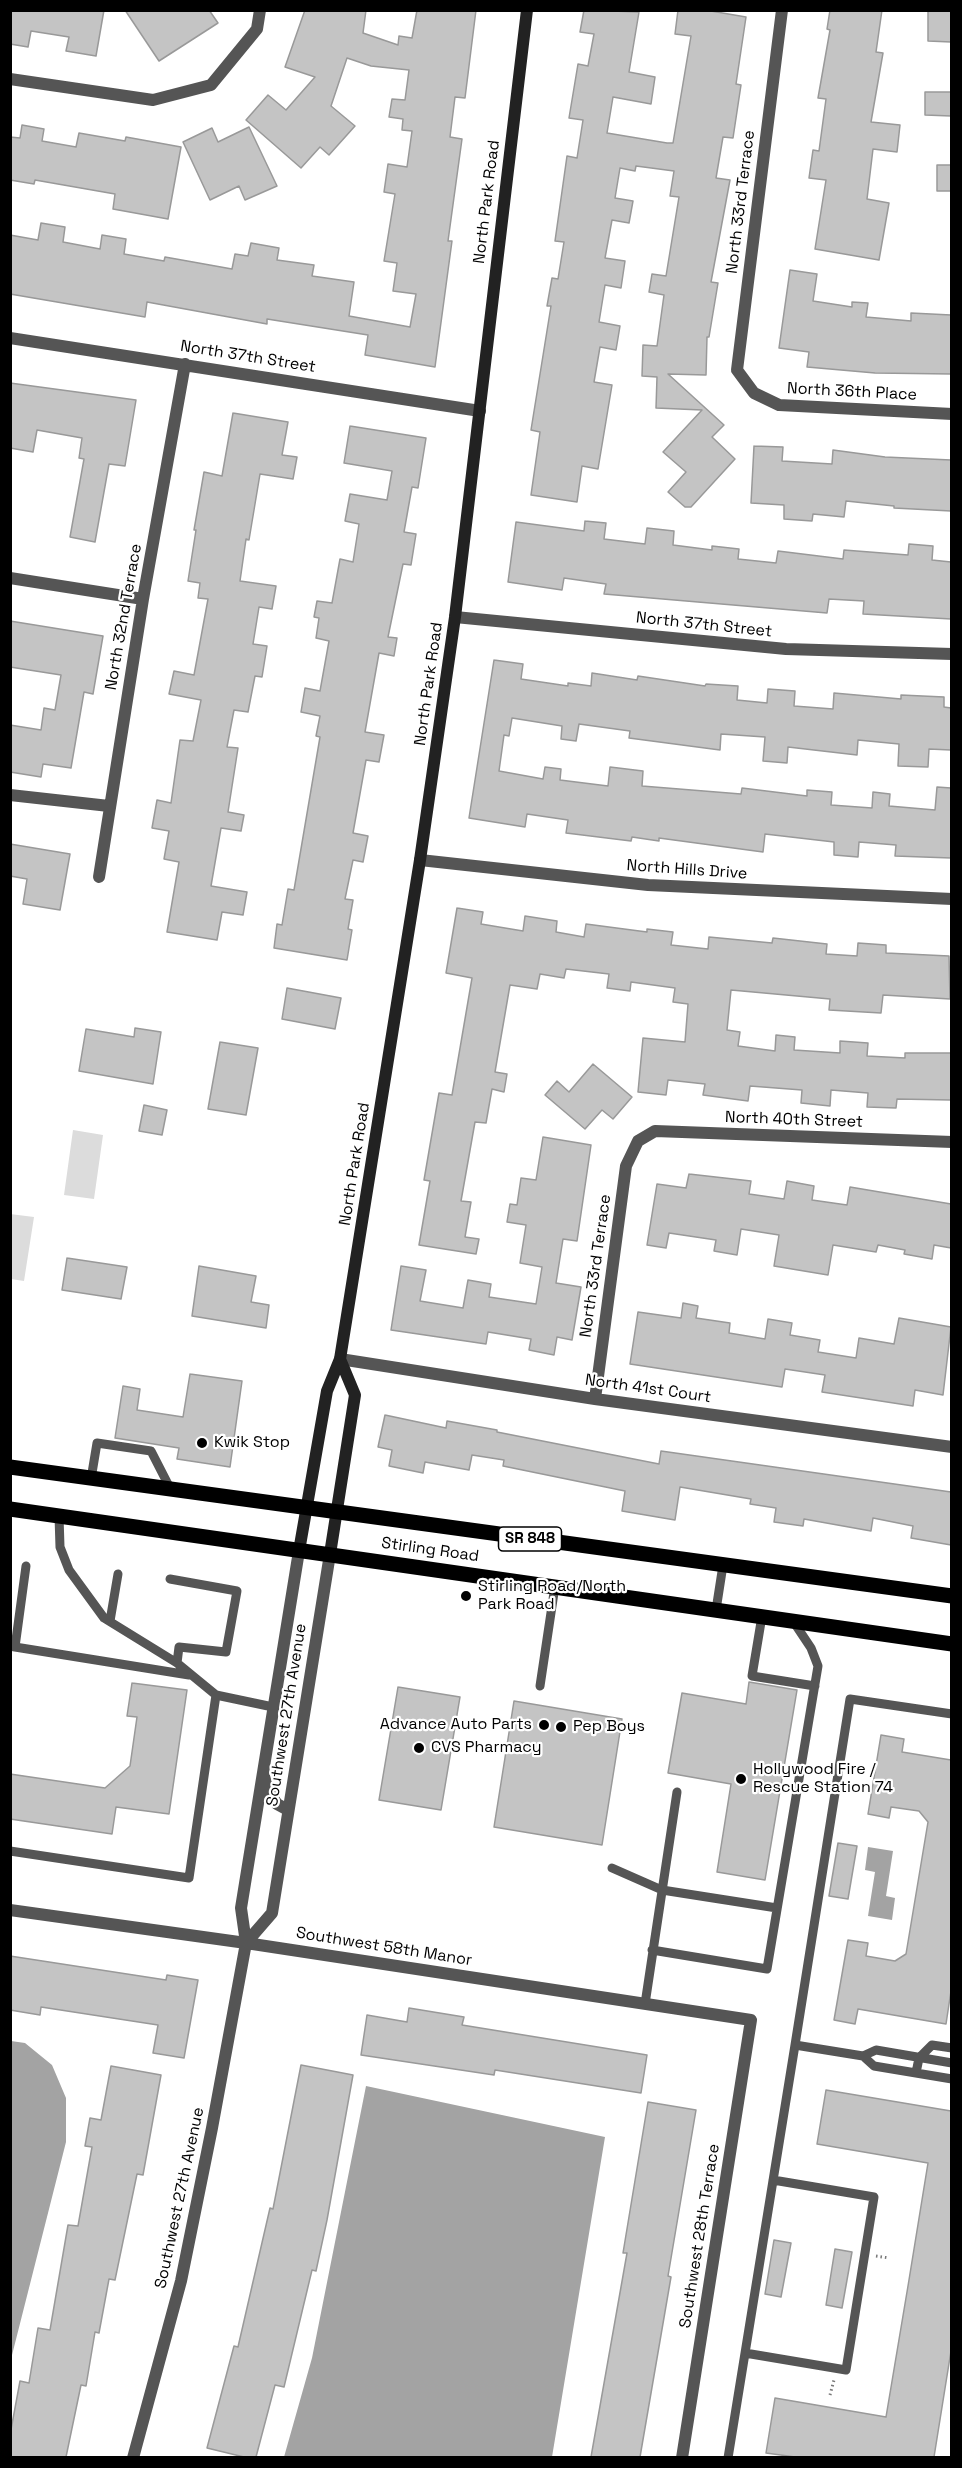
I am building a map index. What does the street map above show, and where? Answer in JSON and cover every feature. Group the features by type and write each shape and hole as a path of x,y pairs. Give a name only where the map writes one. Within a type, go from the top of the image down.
{"main road":[{"name":"Stirling Road","path":"10,1467 951,1596"},
{"name":"Stirling Road","path":"10,1509 951,1644"}],"street":[{"path":"10,79 153,99 211,85 257,29 260,10"},
{"name":"North Park Road","path":"299,1551 327,1391 340,1359 420,860 455,617 527,10"},
{"name":"North 33rd Terrace","path":"754,393 737,370 782,10"},
{"name":"North 37th Street","path":"10,338 480,411"},
{"name":"North 32nd Terrace","path":"99,877 143,599 185,364"},
{"name":"North 36th Place","path":"754,393 779,405 951,414"},
{"path":"10,578 143,599"},
{"name":"North 37th Street","path":"455,617 786,650 951,654"},
{"path":"10,795 109,806"},
{"name":"North Hills Drive","path":"420,860 648,885 951,899"},
{"name":"North 40th Street","path":"638,1141 655,1131 951,1142"},
{"name":"North 33rd Terrace","path":"595,1399 626,1166 638,1141"},
{"path":"330,1554 355,1395 340,1359"},
{"name":"North 41st Court","path":"340,1359 595,1399 951,1447"},
{"name":"Southwest 27th Avenue","path":"133,2457 181,2281 246,1942 241,1908 299,1551"},
{"name":"Southwest 27th Avenue","path":"246,1942 272,1913 330,1554"},
{"path":"262,1772 268,1791 277,1804 288,1810"},
{"name":"Southwest 58th Manor","path":"10,1910 246,1942 752,2020"},
{"name":"Southwest 28th Terrace","path":"682,2457 752,2020"}],"lane":[{"path":"91,1479 97,1443 151,1451 171,1490"},
{"path":"59,1516 60,1547 69,1570 104,1618 177,1663 189,1676 216,1695 273,1707"},
{"path":"716,1610 723,1565"},
{"path":"26,1566 13,1646 189,1676"},
{"path":"110,1622 118,1575"},
{"path":"170,1579 237,1591 226,1652 179,1647 177,1663"},
{"path":"540,1686 555,1586"},
{"path":"762,1616 752,1676 815,1686"},
{"path":"652,1950 767,1969 818,1666 811,1648 793,1621"},
{"path":"10,1851 189,1878 216,1695"},
{"path":"728,2457 850,1699 951,1714"},
{"path":"645,2004 677,1792"},
{"path":"612,1868 662,1890 777,1908"},
{"path":"795,2045 863,2056 874,2066 951,2079"},
{"path":"916,2073 919,2058 932,2045 951,2048"},
{"path":"863,2056 876,2050 951,2063"},
{"path":"745,2353 846,2370 848,2358 874,2197 773,2180"}],"path":[{"path":"874,2256 889,2258"},
{"path":"830,2395 834,2379"}],"shaded area":[{"path":"73,1130 103,1135 94,1199 64,1195"},
{"path":"10,1214 34,1217 24,1281 11,1279"},
{"path":"868,1847 893,1851 886,1896 895,1898 892,1920 868,1916 875,1872 865,1870"},
{"path":"11,2041 25,2043 52,2065 66,2098 66,2142 11,2359"},
{"path":"366,2086 605,2137 552,2457 284,2457 312,2358"}],"building":[{"path":"10,10 104,10 96,56 66,51 69,37 31,31 28,47 10,44"},
{"path":"125,10 209,10 218,23 159,61"},
{"path":"305,10 366,10 363,33 398,45 399,36 412,38 417,10 476,10 465,98 455,97 450,137 462,139 448,241 452,241 435,367 365,355 368,335 267,319 267,324 147,302 145,317 10,294 10,235 38,240 41,223 65,227 63,242 100,249 102,235 126,239 124,254 164,261 165,257 232,269 235,254 248,256 251,243 279,248 277,260 314,265 312,276 354,282 349,316 410,327 416,294 393,291 397,263 384,261 395,194 384,192 388,164 407,167 412,131 402,130 403,119 389,117 392,99 405,100 409,70 371,66 347,58 331,106 355,126 329,155 320,147 301,168 246,120 268,95 286,110 315,77 285,67"},
{"path":"584,10 639,12 629,72 655,77 651,104 613,97 607,133 667,143 673,143 691,36 675,34 678,10 705,10 746,17 736,84 741,85 733,138 723,137 716,178 730,180 711,282 718,283 709,337 707,337 706,375 668,374 724,425 712,437 735,459 691,507 685,507 668,492 686,472 663,452 702,410 656,408 657,377 642,376 643,345 657,346 664,295 649,292 652,274 666,276 679,197 670,196 674,171 636,166 635,171 620,168 615,198 633,201 629,223 612,220 605,258 625,261 621,288 605,285 599,322 620,326 616,350 600,347 594,382 612,385 598,469 582,466 577,502 531,495 540,432 531,430 551,306 547,306 552,278 558,279 564,242 555,241 567,156 577,158 583,120 569,118 578,64 588,66 594,34 580,32"},
{"path":"830,10 882,10 876,52 883,53 871,122 900,125 897,152 873,149 867,199 889,203 879,260 815,249 826,180 809,178 813,150 819,151 826,99 818,98 830,30 827,29"},
{"path":"928,10 951,10 951,42 928,41"},
{"path":"925,92 951,92 951,116 925,115"},
{"path":"22,125 44,129 42,141 76,147 79,133 125,141 126,137 181,147 168,219 113,209 115,194 35,180 34,184 10,180 10,137 20,138"},
{"path":"249,127 277,186 245,200 239,186 210,200 183,142 212,128 218,142"},
{"path":"937,165 951,165 951,191 937,191"},
{"path":"790,270 817,274 813,301 852,307 852,302 868,303 866,317 911,321 911,313 951,315 951,374 875,373 807,367 809,352 779,348"},
{"path":"10,383 136,400 125,466 109,464 95,542 70,537 84,459 79,458 82,438 37,430 33,452 10,448"},
{"path":"233,413 288,422 282,455 297,457 293,479 260,474 249,540 246,539 240,581 276,586 272,609 259,607 253,644 267,646 262,677 255,676 248,712 234,710 227,747 238,748 228,812 244,815 241,831 221,828 211,886 247,892 243,915 222,912 217,940 167,932 179,862 164,859 169,831 152,828 157,800 171,803 180,740 193,741 201,700 169,694 174,671 194,675 208,599 198,598 200,583 188,581 196,530 194,530 204,472 222,476"},
{"path":"350,426 426,438 418,488 412,487 404,532 416,534 411,565 403,564 388,637 397,638 394,656 379,653 365,732 384,735 379,762 366,760 353,833 368,836 363,862 353,860 345,899 353,900 348,929 352,930 347,960 274,948 277,924 282,925 288,889 294,890 320,737 316,736 320,716 301,712 305,688 320,691 329,641 316,638 319,618 314,617 317,601 332,603 340,559 353,562 359,524 345,521 350,494 387,500 392,471 344,463"},
{"path":"754,446 783,447 782,461 832,464 833,450 885,457 951,460 951,511 894,508 894,506 846,501 844,517 813,514 812,521 784,519 784,505 751,503"},
{"path":"585,521 606,523 604,539 645,544 647,528 674,531 673,545 712,550 712,546 739,549 738,559 776,563 778,551 843,559 844,550 908,555 909,544 933,546 932,560 951,562 951,619 863,614 864,601 829,599 827,613 604,594 606,584 564,578 562,590 508,582 516,522 584,531"},
{"path":"10,621 103,636 93,694 84,692 71,768 43,764 41,777 10,772 10,725 41,730 44,708 55,710 61,675 10,667"},
{"path":"494,660 523,664 521,679 568,686 568,683 591,686 592,673 637,680 638,676 705,686 706,684 738,686 737,700 767,703 768,689 795,691 794,706 833,709 834,693 901,699 901,695 944,697 944,707 951,708 951,750 929,749 928,767 898,766 899,744 858,740 857,755 788,747 787,763 763,761 765,737 721,734 720,750 629,738 630,731 579,724 576,741 561,739 562,726 512,718 509,736 504,735 499,771 543,779 545,767 561,769 560,780 608,786 610,767 643,771 642,786 741,794 742,788 807,796 807,790 832,792 831,805 872,808 873,792 890,794 889,806 935,810 937,787 951,788 951,858 895,856 896,845 859,842 858,857 834,855 834,842 765,834 763,852 659,838 659,841 632,837 631,841 566,833 568,820 527,814 525,827 469,818"},
{"path":"10,844 70,854 60,910 23,904 27,879 10,876"},
{"path":"457,908 483,912 481,924 523,931 525,916 557,921 556,932 584,937 586,924 647,932 647,929 673,932 671,945 708,949 709,937 772,943 773,938 827,944 826,954 857,956 858,943 886,945 886,953 949,956 950,999 883,995 881,1013 829,1010 830,999 731,990 727,1030 740,1032 738,1046 775,1051 776,1035 795,1037 794,1050 840,1053 840,1041 868,1043 867,1056 905,1058 905,1053 951,1053 951,1100 897,1099 896,1108 867,1107 868,1093 831,1090 830,1106 801,1103 802,1090 750,1086 748,1101 703,1095 705,1084 668,1080 666,1095 638,1092 643,1038 685,1042 688,1004 673,1002 675,988 631,982 630,991 607,988 609,974 566,969 564,978 540,974 537,989 510,985 495,1072 507,1074 504,1092 492,1089 486,1123 475,1122 461,1201 471,1202 465,1237 479,1239 476,1254 419,1245 430,1181 424,1180 439,1093 452,1095 472,978 446,973"},
{"path":"287,988 341,998 335,1029 282,1019"},
{"path":"135,1028 161,1032 153,1084 79,1071 86,1029 134,1037"},
{"path":"220,1042 258,1048 246,1115 208,1109"},
{"path":"593,1064 632,1097 613,1119 602,1110 585,1129 545,1095 557,1081 569,1092"},
{"path":"144,1105 167,1110 162,1135 139,1131"},
{"path":"543,1137 591,1145 577,1241 563,1239 556,1283 581,1287 572,1340 557,1337 554,1355 529,1350 531,1339 488,1332 486,1344 391,1330 401,1266 426,1270 420,1301 463,1308 468,1280 491,1284 489,1297 536,1304 542,1267 520,1263 526,1225 507,1222 510,1204 517,1205 521,1178 536,1180"},
{"path":"689,1174 751,1181 749,1194 784,1199 787,1181 814,1186 812,1200 847,1205 850,1187 951,1204 951,1248 934,1245 932,1259 904,1254 905,1250 878,1245 876,1252 833,1245 828,1275 774,1266 779,1235 741,1229 737,1255 714,1251 716,1240 669,1233 666,1248 647,1245 657,1184 686,1188"},
{"path":"67,1258 127,1267 121,1299 62,1290"},
{"path":"199,1266 256,1276 251,1302 269,1305 266,1328 192,1316"},
{"path":"683,1303 698,1306 696,1318 730,1323 729,1333 765,1339 768,1319 792,1323 790,1335 820,1340 818,1352 856,1358 859,1338 894,1344 899,1318 951,1327 943,1395 915,1390 913,1406 822,1392 825,1375 785,1369 782,1387 630,1364 638,1312 681,1318"},
{"path":"190,1374 242,1381 230,1467 177,1459 179,1448 115,1438 123,1386 140,1389 137,1410 183,1417"},
{"path":"385,1415 446,1428 447,1421 659,1464 661,1451 951,1492 951,1545 911,1538 913,1526 873,1518 871,1531 804,1519 803,1526 774,1522 776,1508 750,1504 751,1499 680,1487 675,1520 622,1511 625,1491 503,1466 504,1460 472,1455 469,1470 425,1462 423,1473 389,1466 392,1450 378,1447"},
{"name":"Hollywood Fire / Rescue Station 74","path":"749,1682 797,1690 765,1880 717,1872 731,1784 668,1773 682,1693 746,1704"},
{"path":"132,1683 187,1690 169,1814 116,1807 112,1834 10,1819 10,1774 105,1788 130,1766 137,1717 127,1716"},
{"name":"CVS Pharmacy","path":"398,1687 460,1697 441,1810 379,1800"},
{"path":"514,1701 622,1719 602,1845 494,1827"},
{"path":"881,1735 904,1739 902,1752 951,1760 951,1991 946,2024 858,2009 855,2024 834,2020 848,1940 868,1943 866,1956 895,1961 906,1954 928,1822 919,1811 891,1807 889,1818 868,1814"},
{"path":"838,1843 857,1846 848,1899 829,1896"},
{"path":"10,1956 166,1980 167,1975 198,1980 184,2058 153,2053 158,2025 41,2007 40,2015 10,2010"},
{"path":"409,2008 464,2017 462,2025 647,2055 641,2093 495,2070 494,2075 361,2055 367,2015 407,2022"},
{"path":"301,2065 353,2075 316,2271 312,2270 284,2387 275,2385 256,2457 244,2457 207,2448 234,2346 238,2347 270,2208 273,2209"},
{"path":"111,2066 161,2075 143,2175 137,2174 115,2280 109,2279 99,2333 95,2332 86,2386 81,2385 66,2457 10,2457 10,2435 20,2381 29,2383 38,2328 50,2330 68,2225 78,2226 92,2147 85,2146 90,2118 101,2120"},
{"path":"826,2090 951,2111 951,2351 934,2457 795,2457 766,2453 775,2398 886,2417 908,2286 928,2163 817,2144"},
{"path":"648,2102 696,2110 668,2276 671,2277 640,2457 591,2457 627,2253 623,2253"},
{"path":"774,2240 791,2243 781,2297 765,2294"},
{"path":"835,2249 852,2252 842,2308 826,2305"}],"place":[{"name":"Kwik Stop","path":"202,1443"},
{"name":"Stirling Road/North Park Road","path":"466,1596"},
{"name":"Advance Auto Parts","path":"544,1725"},
{"name":"Pep Boys","path":"561,1727"},
{"name":"CVS Pharmacy","path":"419,1748"},
{"name":"Hollywood Fire / Rescue Station 74","path":"741,1779"}]}
